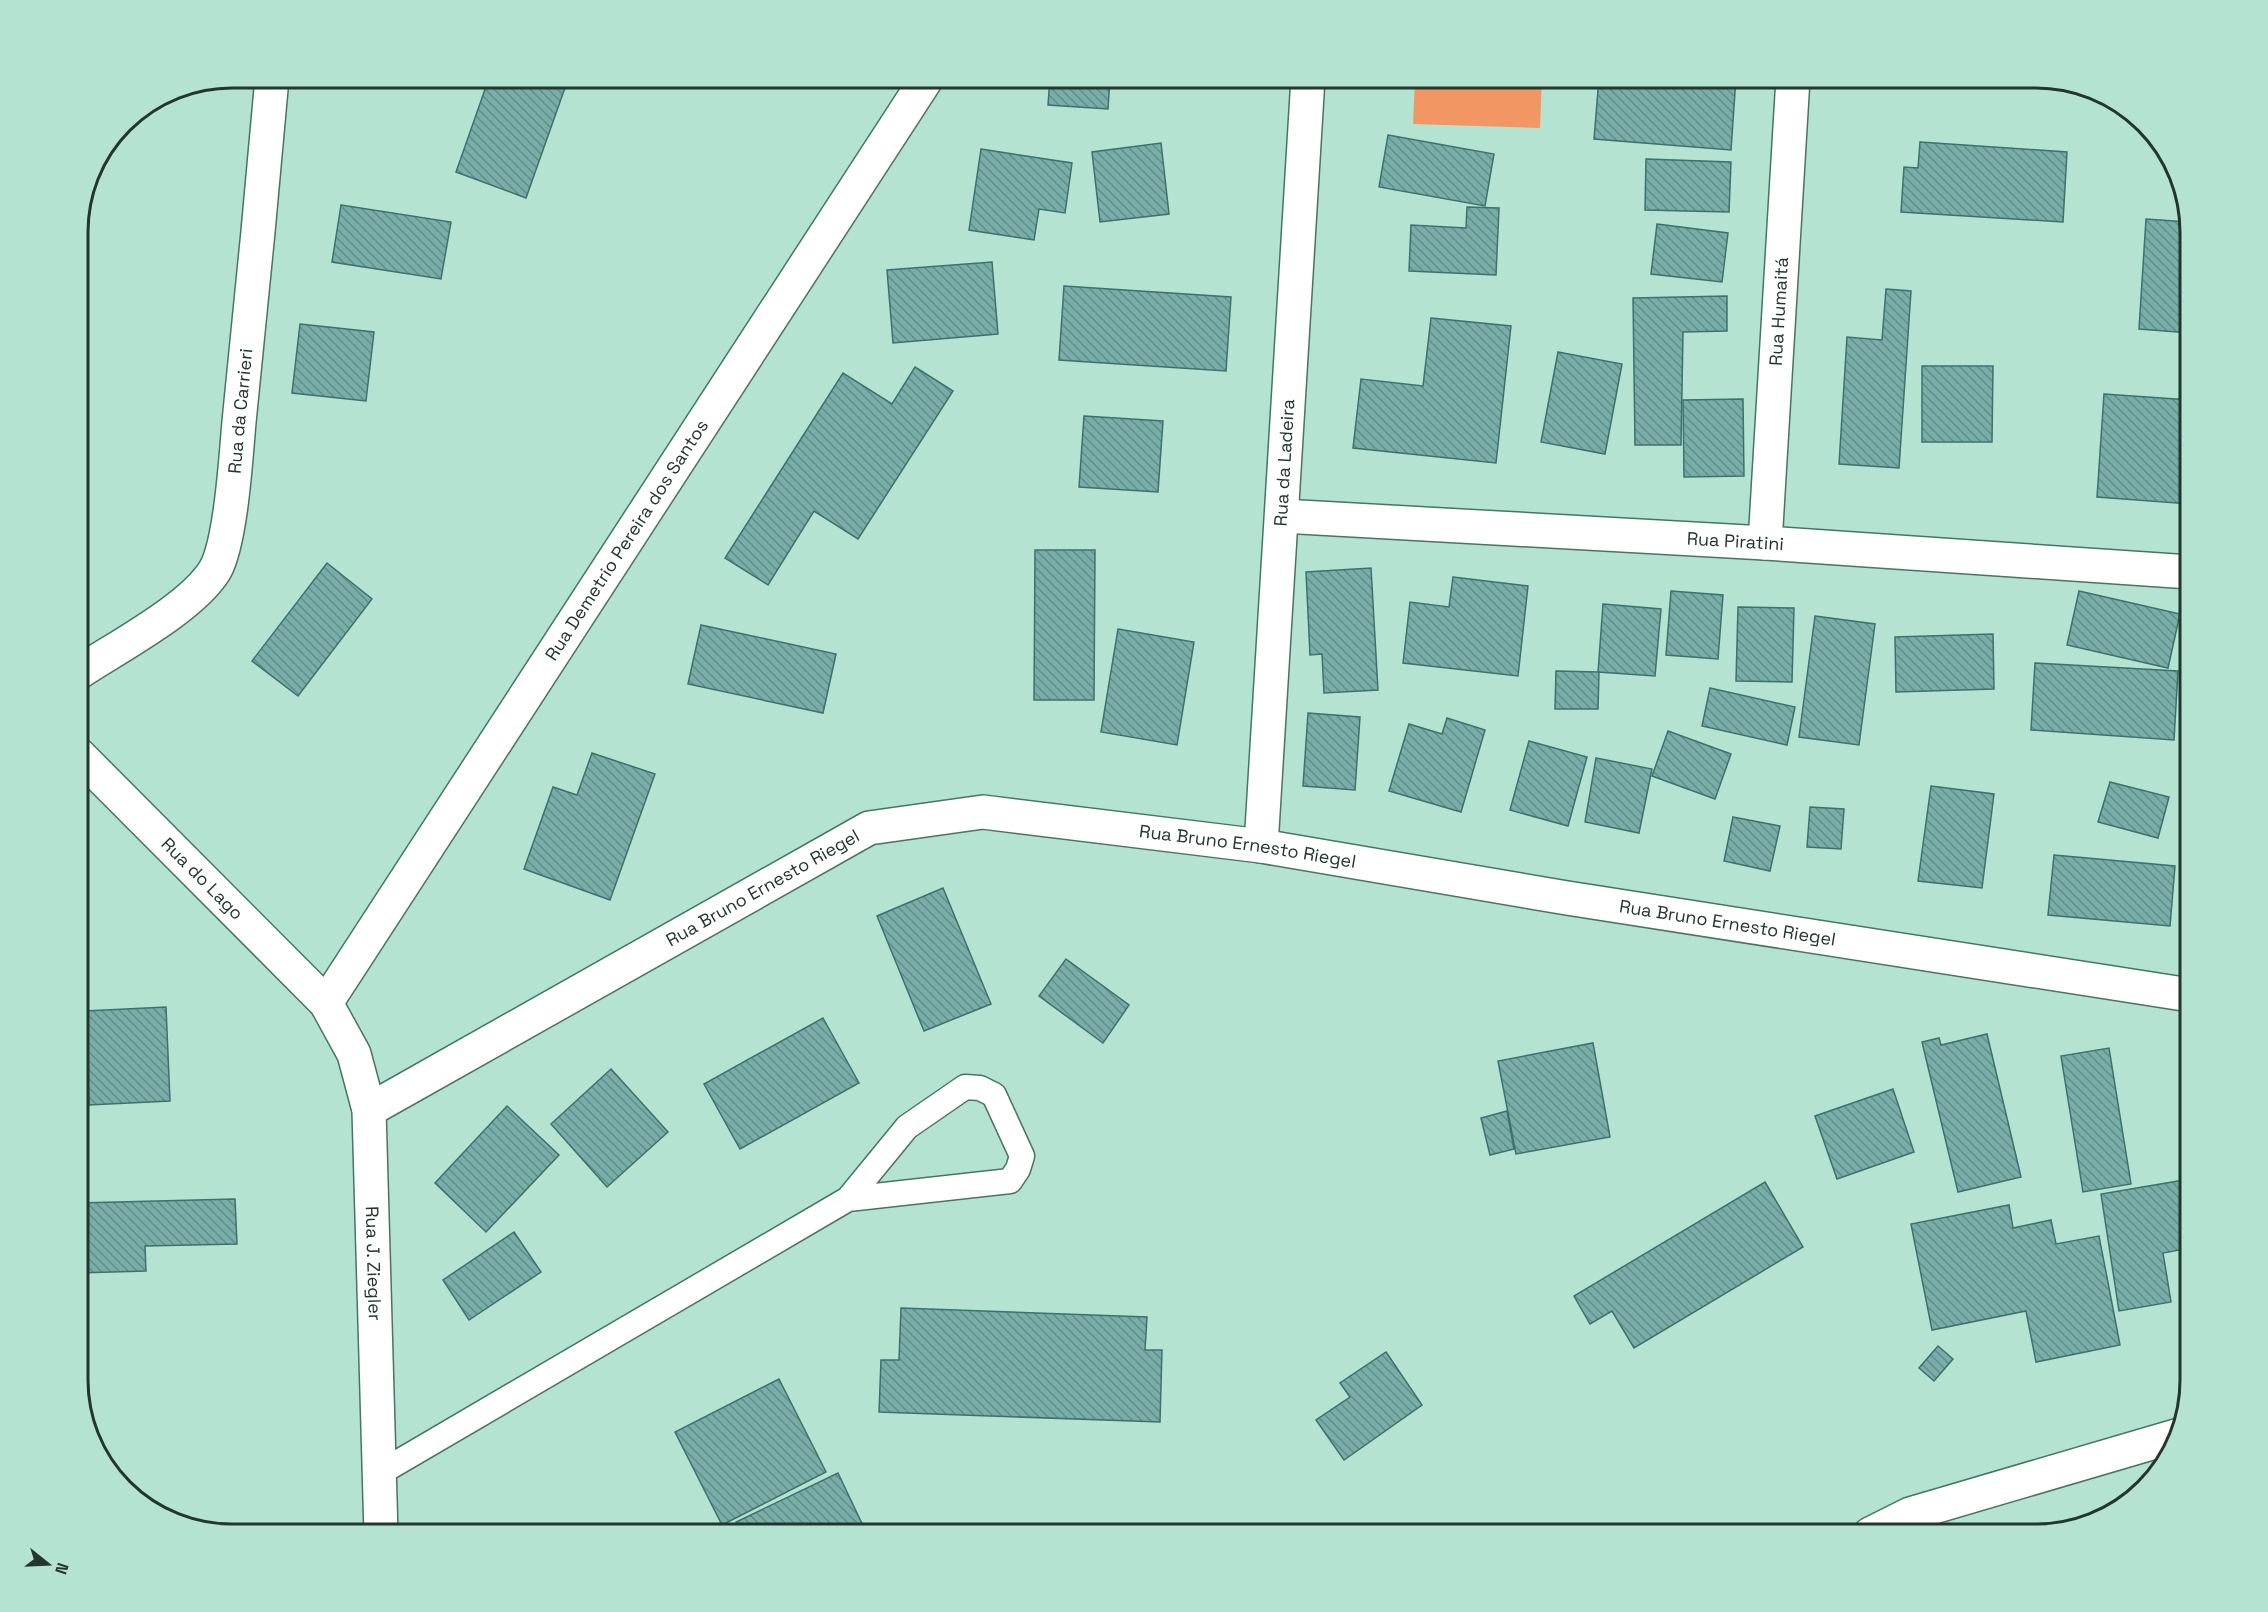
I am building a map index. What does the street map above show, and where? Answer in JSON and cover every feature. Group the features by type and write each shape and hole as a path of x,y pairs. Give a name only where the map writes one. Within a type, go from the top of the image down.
{"street":[{"name":"Rua da Ladeira","path":"1261,846 1307,88"},
{"name":"Rua Humaitá","path":"1765,543 1792,88"},
{"name":"Rua da Carrieri","path":"89,666 142,632 202,588 219,561 224,545 234,472 271,89"},
{"name":"Rua Demetrio Pereira dos Santos","path":"326,1003 920,89"},
{"name":"Rua Piratini","path":"1282,516 1765,543 2180,571"},
{"name":"Rua do Lago","path":"89,765 326,1003"},
{"name":"Rua Bruno Ernesto Riegel","path":"369,1110 869,828 982,812 1261,846 1567,898 2180,993"},
{"name":"Rua J. Ziegler","path":"326,1003 354,1054 369,1110 380,1524"},
{"path":"1890,1524 1910,1514 2167,1438"}],"lane":[{"path":"378,1474 848,1199 907,1127 965,1087 981,1088 994,1095 1022,1156 1018,1169 1010,1181 848,1199"}],"shaded area":[{"path":"1415,88 1542,88 1540,128 1413,124"}],"building":[{"path":"1598,88 1735,88 1731,150 1594,139"},
{"path":"485,89 565,89 526,198 456,172"},
{"path":"1049,89 1109,89 1108,109 1048,105"},
{"path":"1388,135 1494,154 1485,206 1379,187"},
{"path":"1920,142 2067,152 2063,222 1901,212 1904,167 1918,168"},
{"path":"1161,143 1169,214 1100,222 1092,152"},
{"path":"981,149 1072,163 1065,213 1039,209 1034,240 969,230"},
{"path":"1646,159 1731,162 1729,212 1645,210"},
{"path":"341,205 451,222 441,279 332,262"},
{"path":"1467,207 1499,208 1496,275 1409,271 1411,225 1466,228"},
{"path":"2146,219 2179,221 2180,332 2139,329"},
{"path":"1657,224 1728,233 1722,282 1651,274"},
{"path":"992,262 998,334 893,343 887,270"},
{"path":"1064,286 1231,297 1226,371 1059,360"},
{"path":"1886,289 1911,291 1899,468 1839,464 1847,337 1882,340"},
{"path":"1727,296 1727,331 1683,332 1681,445 1635,445 1633,298"},
{"path":"1431,318 1511,326 1496,463 1353,448 1361,379 1423,386"},
{"path":"300,324 374,332 366,401 292,393"},
{"path":"1558,352 1622,364 1605,454 1541,442"},
{"path":"1922,366 1993,366 1992,442 1922,442"},
{"path":"915,367 953,391 858,539 814,511 768,585 725,558 843,373 892,404"},
{"path":"2104,394 2180,399 2180,503 2097,497"},
{"path":"1743,399 1744,476 1684,477 1683,400"},
{"path":"1084,416 1163,421 1158,492 1079,487"},
{"path":"1035,550 1095,550 1094,700 1034,700"},
{"path":"327,563 372,599 298,696 252,661"},
{"path":"1371,568 1378,690 1324,693 1322,654 1310,655 1306,572"},
{"path":"1453,577 1528,586 1518,676 1403,663 1410,602 1449,607"},
{"path":"1671,591 1723,595 1718,659 1666,655"},
{"path":"2079,591 2180,614 2168,668 2067,645"},
{"path":"1603,604 1661,609 1655,676 1598,672"},
{"path":"1738,607 1794,608 1792,682 1736,681"},
{"path":"1815,616 1875,624 1859,745 1799,737"},
{"path":"701,625 836,654 823,713 688,684"},
{"path":"1118,629 1194,642 1177,745 1101,732"},
{"path":"1993,634 1994,689 1896,692 1895,637"},
{"path":"2035,663 2178,671 2174,740 2031,730"},
{"path":"1556,671 1599,672 1598,709 1555,709"},
{"path":"1710,688 1795,707 1787,745 1702,726"},
{"path":"1308,713 1360,717 1355,790 1303,786"},
{"path":"1447,718 1485,730 1461,812 1389,791 1409,724 1442,734"},
{"path":"1668,731 1731,754 1715,799 1652,776"},
{"path":"1529,741 1587,757 1568,826 1510,810"},
{"path":"592,753 655,774 610,900 524,869 553,787 577,795"},
{"path":"1596,758 1652,769 1639,833 1585,822"},
{"path":"2110,782 2169,797 2158,838 2098,822"},
{"path":"1931,786 1994,794 1982,888 1918,881"},
{"path":"1810,807 1844,809 1841,849 1807,847"},
{"path":"1733,817 1780,826 1770,871 1724,861"},
{"path":"2054,855 2175,866 2170,926 2048,915"},
{"path":"943,888 991,1004 924,1031 877,916"},
{"path":"1066,959 1129,1005 1103,1043 1039,996"},
{"path":"166,1007 170,1101 89,1105 89,1011"},
{"path":"823,1018 859,1083 740,1149 704,1084"},
{"path":"1987,1034 2021,1177 1958,1192 1922,1042 1939,1038 1941,1045"},
{"path":"1593,1043 1610,1137 1516,1154 1498,1061"},
{"path":"2109,1048 2131,1184 2083,1192 2061,1056"},
{"path":"611,1069 668,1132 607,1187 551,1124"},
{"path":"1893,1089 1914,1152 1837,1179 1815,1116"},
{"path":"507,1106 559,1155 486,1232 435,1183"},
{"path":"1507,1111 1514,1149 1490,1155 1481,1118"},
{"path":"2180,1181 2180,1250 2163,1253 2171,1302 2119,1311 2101,1194"},
{"path":"1765,1182 1803,1247 1634,1348 1612,1311 1590,1324 1574,1296"},
{"path":"235,1199 237,1244 145,1246 146,1271 89,1273 89,1203"},
{"path":"2009,1205 2013,1228 2051,1220 2056,1244 2099,1236 2120,1345 2036,1362 2026,1311 1932,1330 1911,1224"},
{"path":"514,1232 541,1272 469,1320 443,1280"},
{"path":"901,1308 1147,1317 1145,1350 1162,1350 1160,1422 879,1412 881,1360 899,1360"},
{"path":"1938,1346 1953,1359 1934,1381 1919,1368"},
{"path":"1386,1352 1422,1405 1344,1460 1316,1420 1350,1397 1340,1383"},
{"path":"779,1379 826,1472 721,1524 675,1432"},
{"path":"838,1473 862,1524 737,1524 736,1522"}]}
